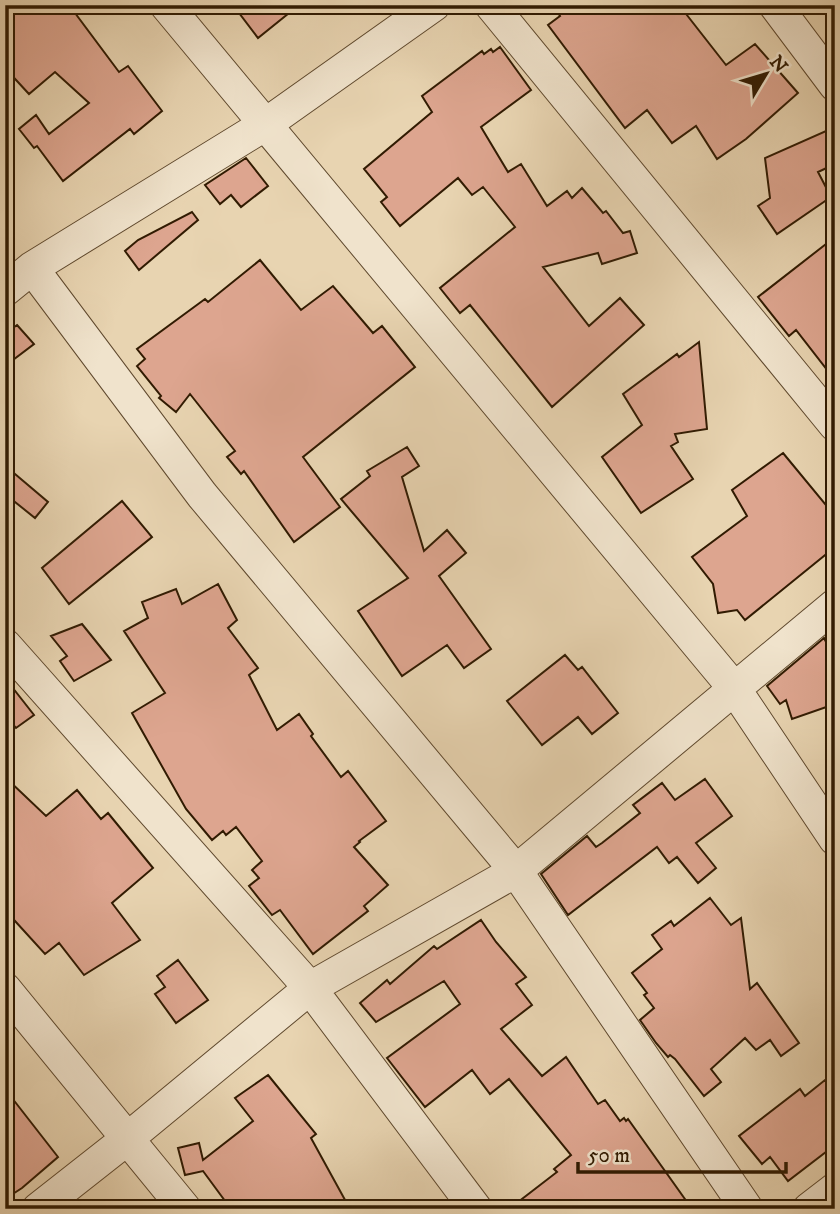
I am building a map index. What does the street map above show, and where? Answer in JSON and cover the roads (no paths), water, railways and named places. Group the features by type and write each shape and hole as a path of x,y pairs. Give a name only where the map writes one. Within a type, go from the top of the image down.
{"street":[{"path":"166,5 734,688 835,839"},
{"path":"5,290 32,268 266,124 434,5"},
{"path":"491,5 835,425"},
{"path":"775,5 835,85"},
{"path":"32,268 202,495 516,871 747,1209"},
{"path":"37,1209 127,1139 310,988 516,871 835,605"},
{"path":"5,645 310,988 475,1209"},
{"path":"5,989 185,1209"},
{"path":"809,1209 835,1189"}]}
